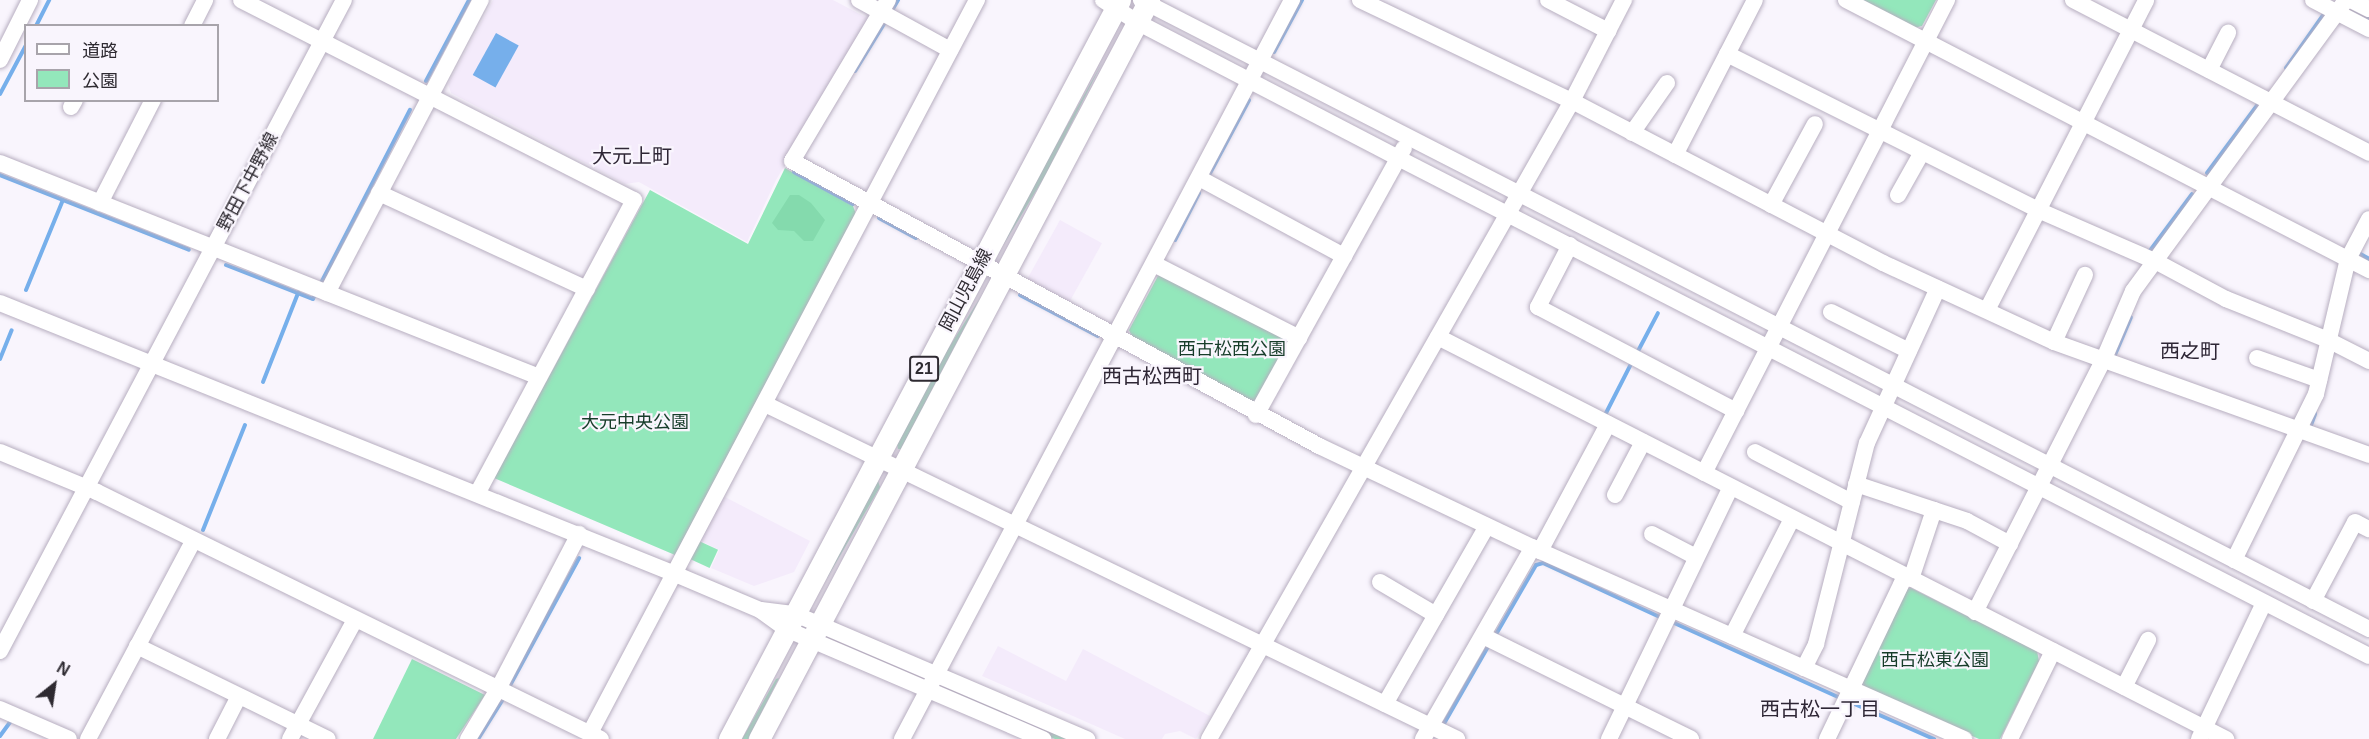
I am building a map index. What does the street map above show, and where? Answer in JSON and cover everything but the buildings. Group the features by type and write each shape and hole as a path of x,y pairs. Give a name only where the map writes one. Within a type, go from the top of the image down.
{"main road":[{"name":"岡山児島線","path":"729,739 981,262 1113,3"},
{"name":"岡山児島線","path":"759,739 817,633 1143,6"}],"street":[{"path":"193,24 205,0"},
{"path":"241,0 429,99 446,101 634,200 478,492"},
{"name":"野田下中野線","path":"0,651 344,0"},
{"path":"320,291 379,193 481,0"},
{"path":"859,0 887,8 951,50"},
{"path":"0,452 86,488 596,736 675,574 977,0"},
{"path":"902,739 1292,0"},
{"path":"1360,0 1572,101 1826,234 2054,342 2369,455"},
{"path":"1548,0 1608,31"},
{"path":"1209,739 1572,101 1624,0"},
{"path":"1675,154 1755,0"},
{"path":"1846,0 2369,270"},
{"path":"1704,473 1947,0"},
{"path":"2073,0 2369,153"},
{"path":"1987,310 2146,0"},
{"path":"2313,0 2369,9"},
{"path":"0,60 22,24 26,2"},
{"path":"1113,3 1143,6 1260,62 1408,140 2369,629"},
{"path":"2344,5 2369,29"},
{"path":"1975,612 2103,361 2133,291 2344,5"},
{"path":"1143,6 1251,80 1398,158 2369,656"},
{"path":"887,8 792,161 981,262 1256,415 1536,549 1669,616 1732,636 1804,669 1848,696 1952,737"},
{"path":"2209,70 2228,33"},
{"path":"1727,54 1878,133 2038,210 2154,261 2226,299 2328,340 2369,361"},
{"path":"1632,133 1645,110 1654,105 1667,83"},
{"path":"100,203 152,102"},
{"path":"1771,205 1815,124"},
{"path":"1256,415 1408,140"},
{"path":"1898,195 1922,154"},
{"path":"0,163 539,377"},
{"path":"1199,178 1344,256"},
{"path":"379,193 587,289"},
{"path":"2234,560 2301,429 2319,380 2348,259 2369,219"},
{"path":"1570,245 1538,307 1736,411"},
{"path":"1154,264 1299,338"},
{"path":"2054,342 2085,274"},
{"path":"1804,669 1816,644 1867,443 1938,288"},
{"path":"0,303 478,492 817,633 936,675 1087,739"},
{"path":"1831,312 1910,351"},
{"path":"1438,337 2124,687 2202,734 2226,739"},
{"path":"2257,358 2319,380"},
{"path":"765,404 876,460 1385,704 1438,733 1536,549 1608,424"},
{"path":"1615,495 1643,442"},
{"path":"1755,452 1852,502"},
{"path":"1856,484 1967,521 2010,544"},
{"path":"1609,739 1731,487"},
{"path":"1827,739 1908,578 1934,510"},
{"path":"1732,636 1792,519"},
{"path":"2313,601 2355,522 2369,529"},
{"path":"1385,704 1487,526"},
{"path":"468,739 504,692 579,534"},
{"path":"1652,534 1696,557"},
{"path":"88,739 194,540"},
{"path":"1380,582 1436,615"},
{"path":"2202,734 2264,603"},
{"path":"294,732 355,620"},
{"path":"817,633 927,690 1043,739"},
{"path":"1489,640 1691,739"},
{"path":"2124,687 2148,640"},
{"path":"137,646 239,696 294,732 328,739"},
{"path":"2010,739 2053,651"},
{"path":"217,739 239,696"},
{"path":"0,709 69,739"}],"shaded area":[{"path":"493,0 833,0 871,20 776,180 747,242 639,182 625,184 451,93 448,84"},
{"path":"1060,220 1102,243 1069,304 1027,280"},
{"path":"723,496 810,541 794,572 754,586 711,568 719,550 699,540"},
{"path":"998,646 1066,681 1083,649 1210,716 1196,739 1180,731 1165,734 1162,739 1125,739 982,676"}],"green space":[{"path":"1862,0 1936,0 1922,26 1914,28"},
{"path":"1102,63 1045,176 1002,247 1024,202"},
{"name":"大元中央公園","path":"785,168 853,206 856,214 675,555 494,478 650,190 748,244"},
{"path":"790,195 799,195 811,203 825,220 813,241 804,241 794,231 778,230 772,223"},
{"name":"西古松西公園","path":"1159,274 1290,342 1257,400 1250,402 1132,337 1129,330"},
{"path":"980,298 901,449 898,449 897,444 946,352"},
{"path":"878,481 880,487 826,578"},
{"path":"699,541 718,550 710,568 691,559"},
{"name":"西古松東公園","path":"1911,588 2037,651 2039,661 2000,739 1979,739 1863,688 1859,680 1905,589"},
{"path":"412,659 485,695 456,739 373,739"},
{"path":"779,678 748,739 742,739 776,679"},
{"path":"951,689 1069,739 1055,739 952,694"}],"water":[{"path":"496,33 519,46 495,88 473,75"}],"waterway":[{"path":"37,24 49,0"},
{"path":"426,81 469,0"},
{"path":"891,12 898,0"},
{"path":"1274,52 1302,0"},
{"path":"2346,7 2369,19"},
{"path":"2286,68 2324,14"},
{"path":"855,71 887,19"},
{"path":"0,94 24,49"},
{"path":"1209,175 1249,100"},
{"path":"2207,173 2258,104"},
{"path":"320,285 410,110"},
{"path":"794,172 853,204"},
{"path":"0,175 189,250"},
{"path":"1175,240 1199,193"},
{"path":"2149,252 2192,194"},
{"path":"26,290 63,200"},
{"path":"879,218 916,238"},
{"path":"2357,252 2369,259"},
{"path":"226,265 313,299 315,294"},
{"path":"263,382 298,293"},
{"path":"1020,295 1098,336"},
{"path":"1637,353 1658,313"},
{"path":"2114,357 2131,317"},
{"path":"0,359 12,330"},
{"path":"1605,415 1632,362"},
{"path":"2311,425 2315,414"},
{"path":"203,530 245,425"},
{"path":"508,689 579,558"},
{"path":"1495,636 1536,565 1543,563 1662,618"},
{"path":"1672,622 1840,698"},
{"path":"1442,727 1489,645"},
{"path":"478,739 505,696"},
{"path":"1850,702 1934,739"},
{"path":"0,736 10,722"}],"district":[{"name":"大元上町","path":"632,156"},
{"name":"西之町","path":"2190,351"},
{"name":"西古松西町","path":"1152,376"},
{"name":"西古松一丁目","path":"1820,709"}]}
